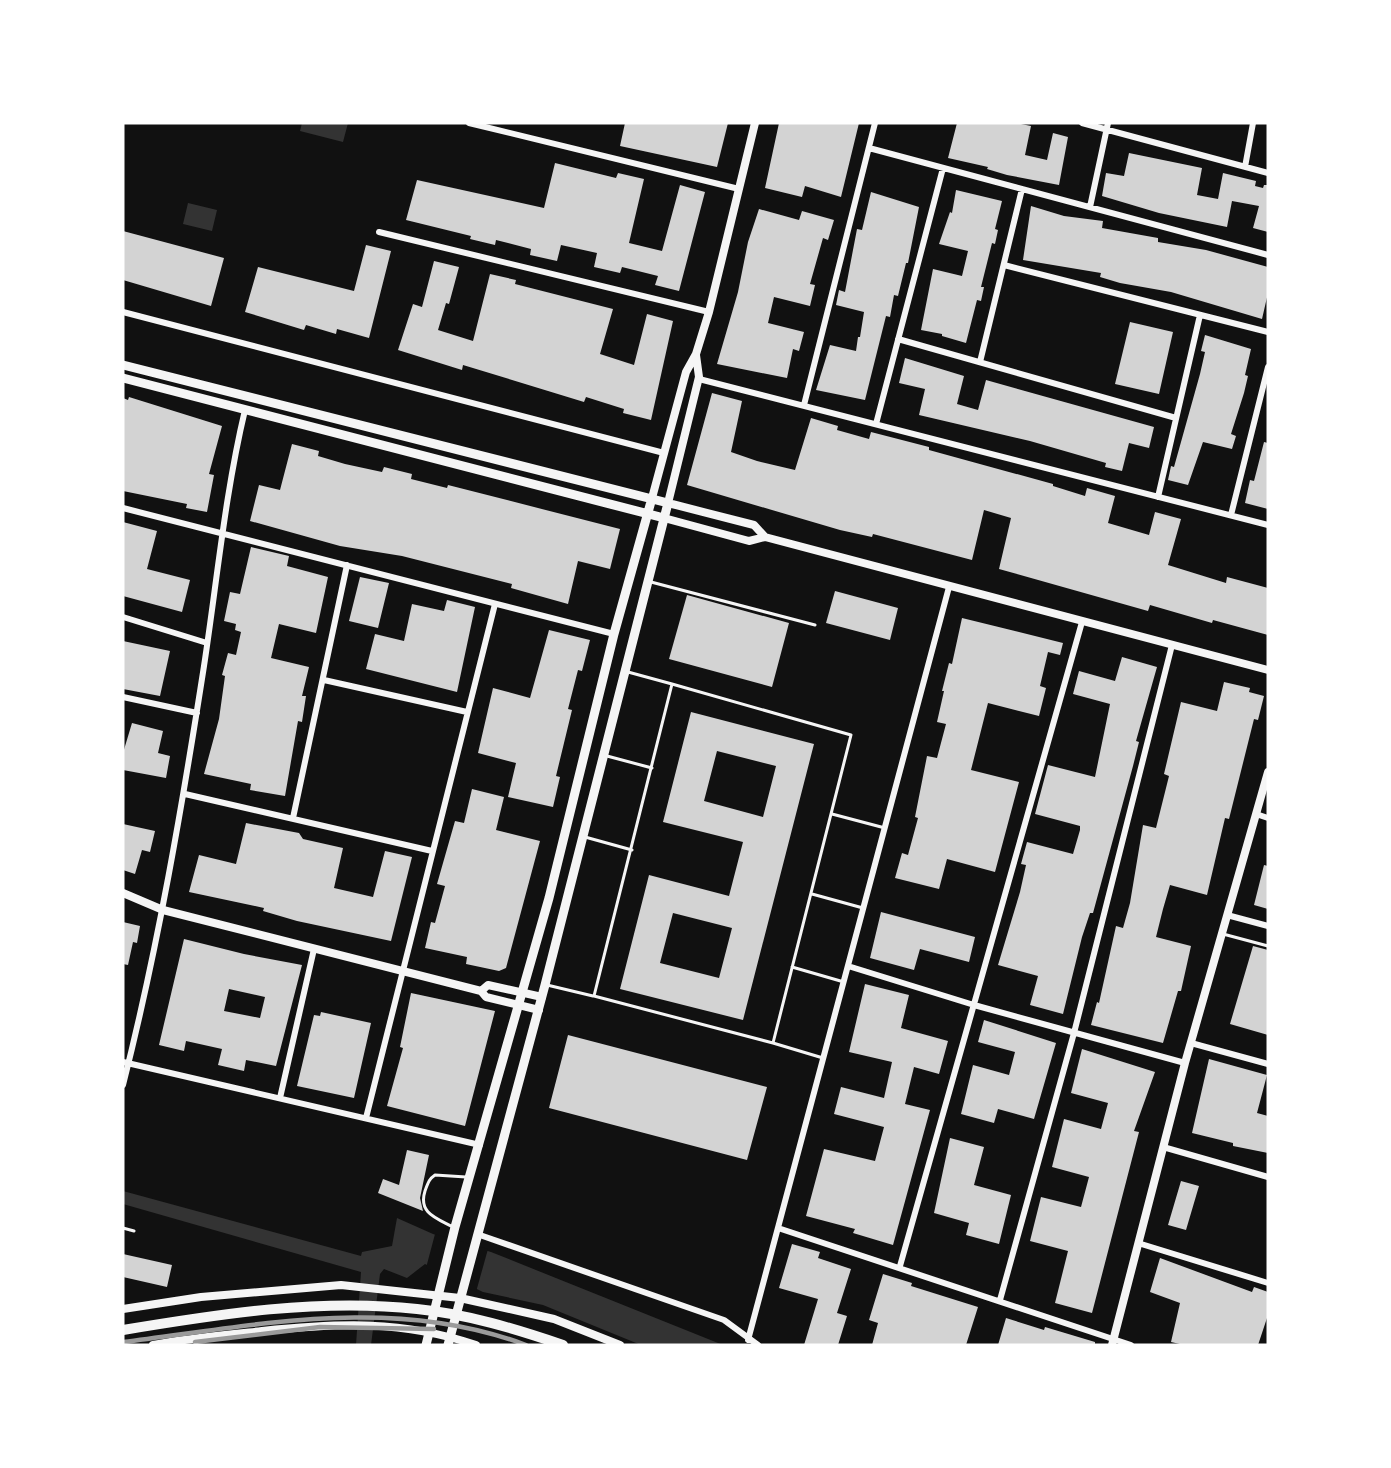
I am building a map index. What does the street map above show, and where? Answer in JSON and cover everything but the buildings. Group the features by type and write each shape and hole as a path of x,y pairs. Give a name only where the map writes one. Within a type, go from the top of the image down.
{"highway":[{"path":"123,1330 265,1310 350,1305 418,1309 487,1322 563,1345"}],"main road":[{"path":"123,365 668,503 623,671 542,997 449,1341"},
{"path":"123,378 664,518"},
{"path":"426,1345 455,1227 524,993 614,634 652,498"}],"street":[{"path":"469,123 739,189"},
{"path":"652,498 686,372 696,354 709,312 755,123"},
{"path":"804,405 875,123"},
{"path":"1082,123 1108,126 1268,173"},
{"path":"1245,167 1253,123"},
{"path":"1090,207 1108,126"},
{"path":"869,148 1268,255"},
{"path":"876,424 943,168"},
{"path":"980,362 1022,189"},
{"path":"379,232 709,312"},
{"path":"1004,265 1268,332"},
{"path":"123,312 664,453"},
{"path":"1158,497 1200,315"},
{"path":"898,339 1176,418"},
{"path":"696,354 699,379 668,503 754,525 765,537"},
{"path":"1231,516 1268,367"},
{"path":"699,379 1268,525"},
{"path":"123,1085 126,1063 163,909 184,794 223,533 245,410"},
{"path":"123,508 614,634"},
{"path":"664,518 750,541 765,537 1268,670"},
{"path":"293,818 348,566"},
{"path":"748,1340 949,587"},
{"path":"366,1118 495,604"},
{"path":"123,618 207,643"},
{"path":"900,1266 1082,622"},
{"path":"1000,1300 1074,1033 1172,645"},
{"path":"324,680 467,712"},
{"path":"123,697 197,714"},
{"path":"1113,1342 1185,1064 1268,771"},
{"path":"184,794 432,851"},
{"path":"1256,814 1268,818"},
{"path":"123,893 163,909 314,950 481,991 486,997 538,1010"},
{"path":"1227,915 1268,926"},
{"path":"280,1098 314,950"},
{"path":"848,966 974,1005 1185,1064"},
{"path":"481,991 488,985 542,997"},
{"path":"1191,1043 1268,1064"},
{"path":"126,1063 480,1145"},
{"path":"1163,1147 1268,1177"},
{"path":"778,1228 1000,1300 1113,1342 1131,1345"},
{"path":"477,1234 724,1320 748,1340 758,1345"},
{"path":"1138,1243 1268,1283"},
{"path":"123,1309 201,1297 341,1285 438,1290 554,1319 620,1345"},
{"path":"153,1345 187,1339 318,1325 364,1324 429,1332 449,1341 476,1345"}],"lane":[{"path":"647,581 815,625"},
{"path":"623,671 852,735 773,1043"},
{"path":"594,996 672,684"},
{"path":"602,755 652,768"},
{"path":"832,814 885,828"},
{"path":"583,836 632,850"},
{"path":"812,894 863,908"},
{"path":"1222,934 1268,946"},
{"path":"792,967 843,982"},
{"path":"545,985 773,1043 823,1059"},
{"path":"455,1227 432,1216 424,1209 422,1201 429,1179 435,1175 469,1178"},
{"path":"123,1228 134,1231"}],"shaded area":[{"path":"302,123 348,123 343,142 300,131"},
{"path":"188,203 217,210 212,231 183,224"},
{"path":"123,1191 361,1256 362,1252 392,1246 397,1218 433,1234 491,1252 723,1345 641,1345 543,1305 483,1292 425,1264 407,1278 384,1269 380,1274 371,1345 356,1345 361,1272 123,1204"}],"pier":[{"path":"435,1234 488,1249 476,1292 426,1268"}],"railway":[{"path":"123,1342 275,1322 326,1318 376,1318 426,1321 476,1330 526,1345"},
{"path":"195,1342 320,1327 434,1329"}]}
